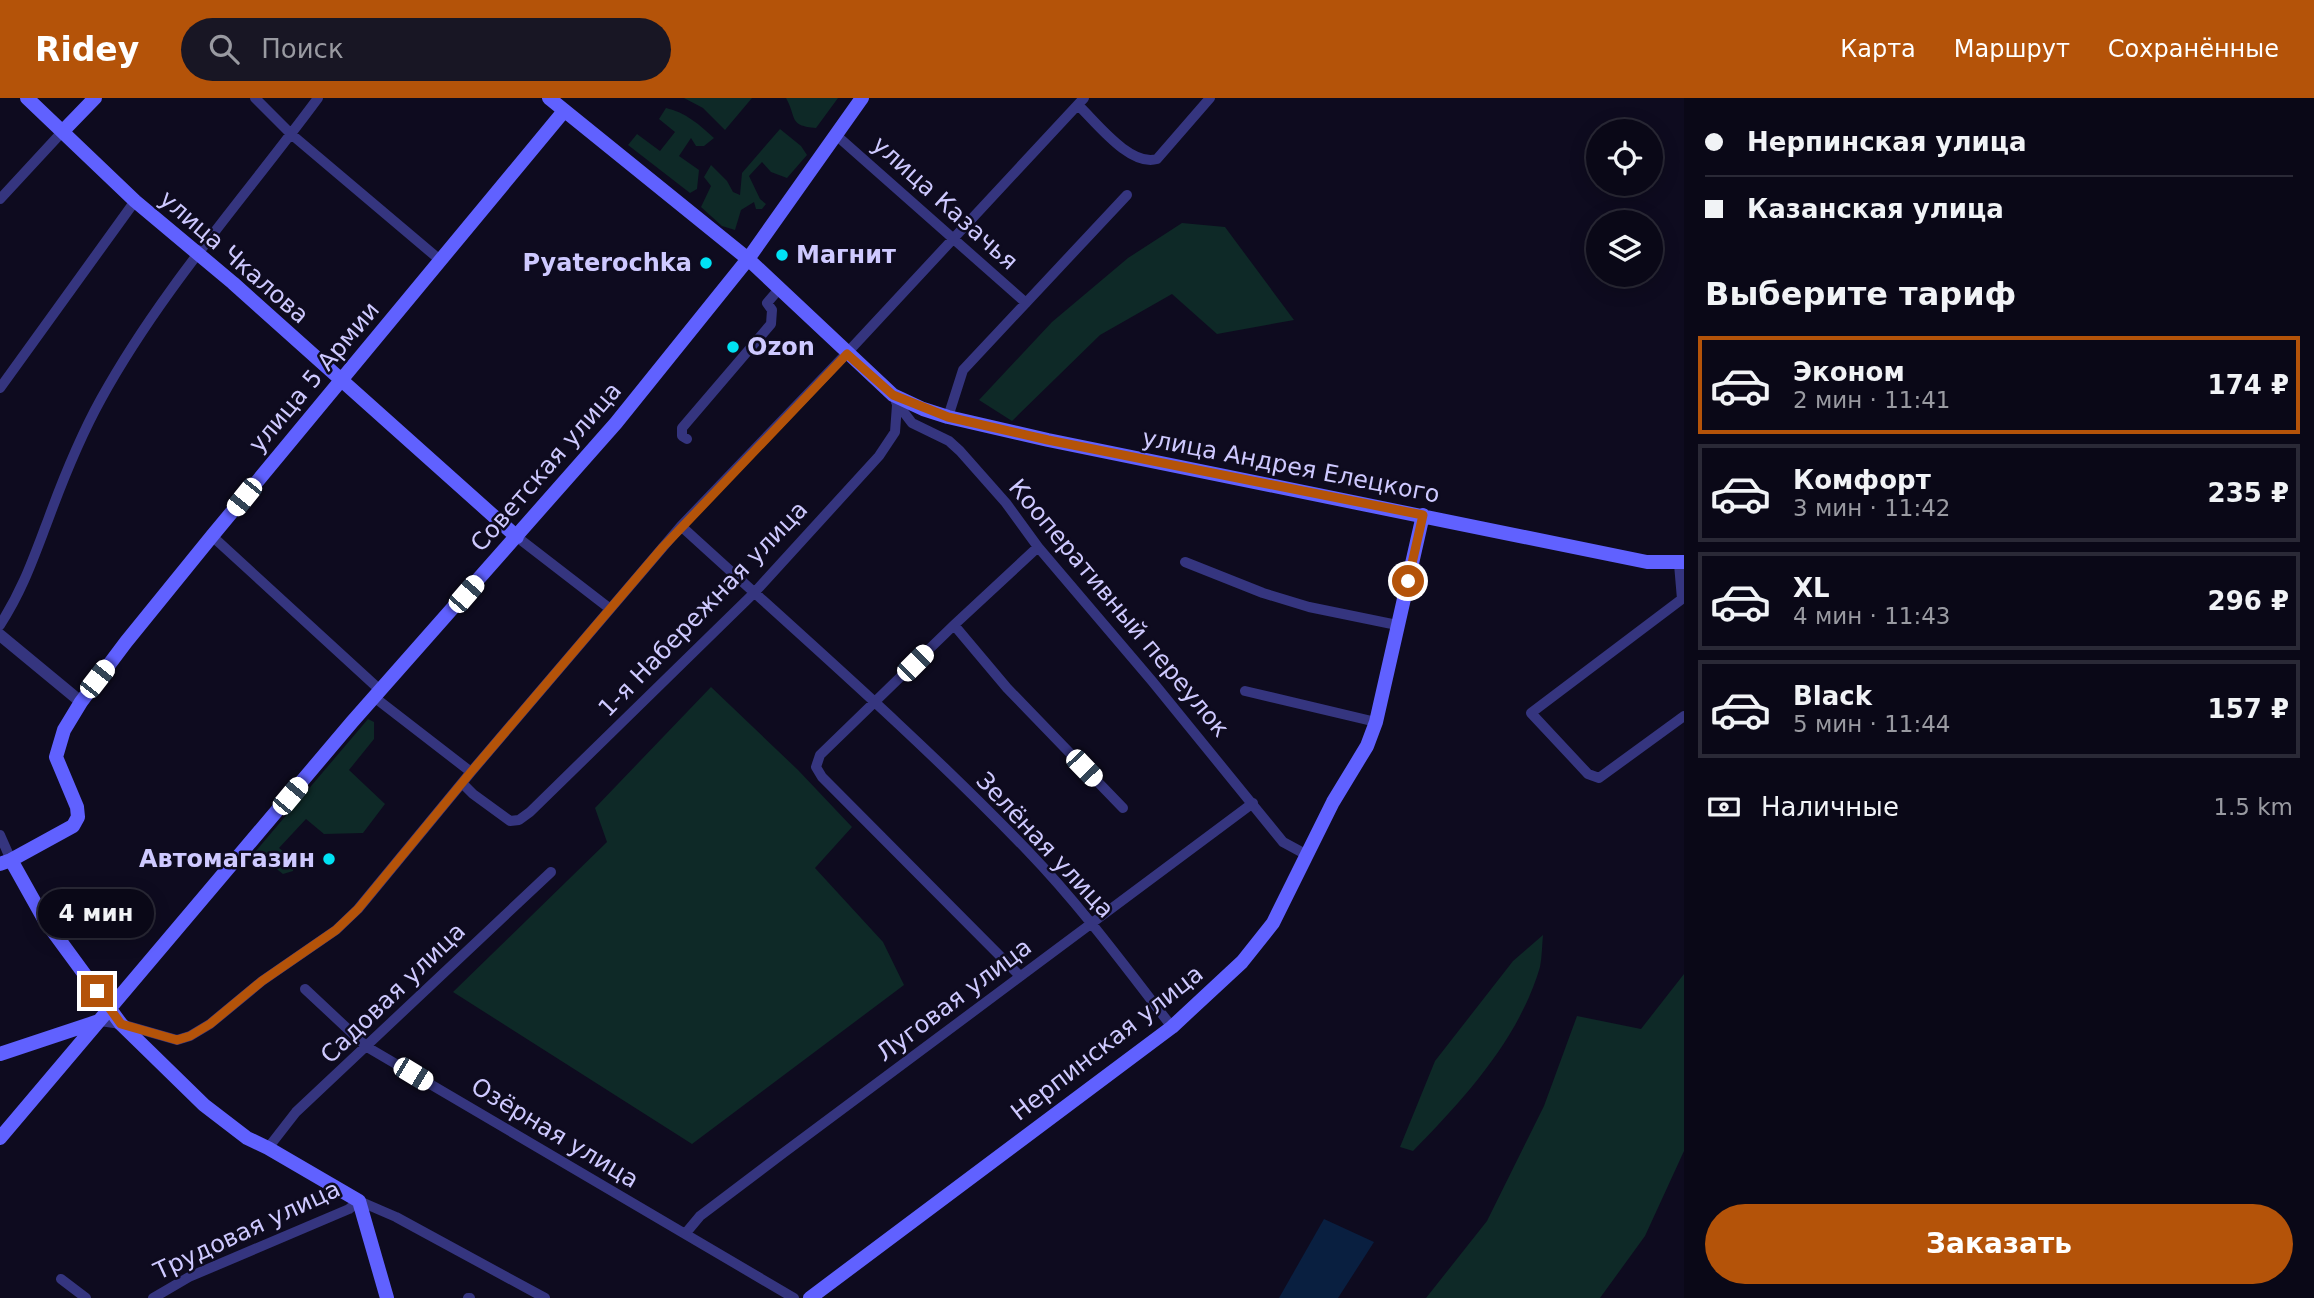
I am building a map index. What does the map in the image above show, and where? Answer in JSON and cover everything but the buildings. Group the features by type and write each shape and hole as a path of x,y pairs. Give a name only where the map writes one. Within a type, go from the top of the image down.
{"main road":[{"name":"улица Чкалова","path":"26,98 135,201 233,283 517,537"},
{"path":"63,131 95,98"},
{"name":"улица Андрея Елецкого","path":"549,98 748,259 895,400 948,417 1048,440 1647,562 1681,563"},
{"name":"Советская улица","path":"0,1138 377,694 616,424 748,259 862,98"},
{"name":"улица 5 Армии","path":"6,862 65,832 78,817 78,807 56,757 64,730 81,702 212,536 564,111"},
{"name":"Нерпинская улица","path":"810,1298 1172,1027 1242,962 1273,923 1333,802 1367,746 1376,722 1423,515"},
{"path":"6,862 121,1024 221,1119 247,1138 359,1201 387,1298"},
{"path":"0,1054 100,1021"}],"street":[{"path":"255,98 291,134 440,260"},
{"path":"0,625 17,599 74,456 125,357 197,254 318,98"},
{"path":"100,1021 121,1024 177,1040 190,1036 210,1024 262,981 336,930 358,909 609,608 681,526 847,354 1081,101 1127,153 1149,162 1157,159 1210,98"},
{"path":"0,199 63,131"},
{"name":"улица Казачья","path":"836,135 1026,303"},
{"path":"948,417 963,370 1127,195"},
{"path":"0,388 135,201"},
{"path":"687,439 682,436 682,429 771,324 772,310 767,303 779,289"},
{"name":"Кооперативный переулок","path":"895,400 912,423 949,441 960,451 1006,503 1038,547 1283,842 1307,855"},
{"name":"1-я Набережная улица","path":"462,783 510,821 519,820 530,812 754,593 879,456 895,432 895,400"},
{"name":"Зелёная улица","path":"681,526 876,702 1027,850 1092,923 1172,1027"},
{"path":"212,536 377,694 471,772"},
{"name":"улица Чкалова","path":"517,537 609,608"},
{"path":"1020,976 822,777 816,767 820,755 1038,547"},
{"path":"1185,562 1263,593 1309,607 1397,625"},
{"path":"1681,563 1682,599 1531,713 1588,774 1599,778 1684,716"},
{"path":"954,625 1007,688 1123,808"},
{"path":"0,635 81,702"},
{"path":"1245,691 1376,722"},
{"name":"Луговая улица","path":"685,1234 700,1216 1253,803"},
{"path":"0,835 6,862"},
{"name":"Садовая улица","path":"268,1148 296,1112 551,872"},
{"name":"Озёрная улица","path":"305,989 368,1047 794,1298"},
{"path":"359,1201 396,1217 545,1298"},
{"name":"Трудовая улица","path":"153,1298 189,1277 349,1209 359,1201"},
{"path":"61,1279 86,1298"}],"green space":[{"path":"684,98 752,98 725,130 703,108"},
{"path":"786,98 838,98 816,128 797,123"},
{"path":"666,108 686,116 714,138 704,146 696,146 691,138 679,156 699,170 697,189 690,193 628,145 637,134 660,151 675,132 659,119"},
{"path":"780,129 801,146 807,155 787,178 771,172 762,162 749,176 760,199 766,204 762,209 756,209 754,202 741,210 735,230 722,226 701,207 711,186 704,177 711,165 727,181 733,192 740,195 742,173"},
{"path":"1182,223 1225,227 1294,320 1217,334 1172,294 1100,335 1012,421 979,400 1052,322 1128,258"},
{"path":"711,687 798,770 852,827 815,868 883,942 904,985 692,1144 453,992 607,842 595,808"},
{"path":"368,719 374,722 374,739 349,770 385,804 363,833 324,834 306,819 279,848 295,861 293,871 283,874 255,852"},
{"path":"1543,935 1540,967 1531,993 1504,1043 1470,1089 1413,1151 1400,1147 1435,1061 1513,961"},
{"path":"1684,974 1684,1151 1645,1236 1600,1298 1426,1298 1487,1221 1544,1106 1577,1016 1641,1029"}],"water":[{"path":"1324,1219 1374,1242 1338,1298 1279,1298"}],"place":[{"name":"Магнит","path":"782,255"},
{"name":"Pyaterochka","path":"706,263"},
{"name":"Ozon","path":"733,347"},
{"name":"Автомагазин","path":"329,859"}],"route":[{"path":"97,991 121,1024 177,1040 210,1024 262,981 336,930 358,909 609,608 681,526 847,354 893,395 948,417 1048,440 1423,515 1408,581"}]}
